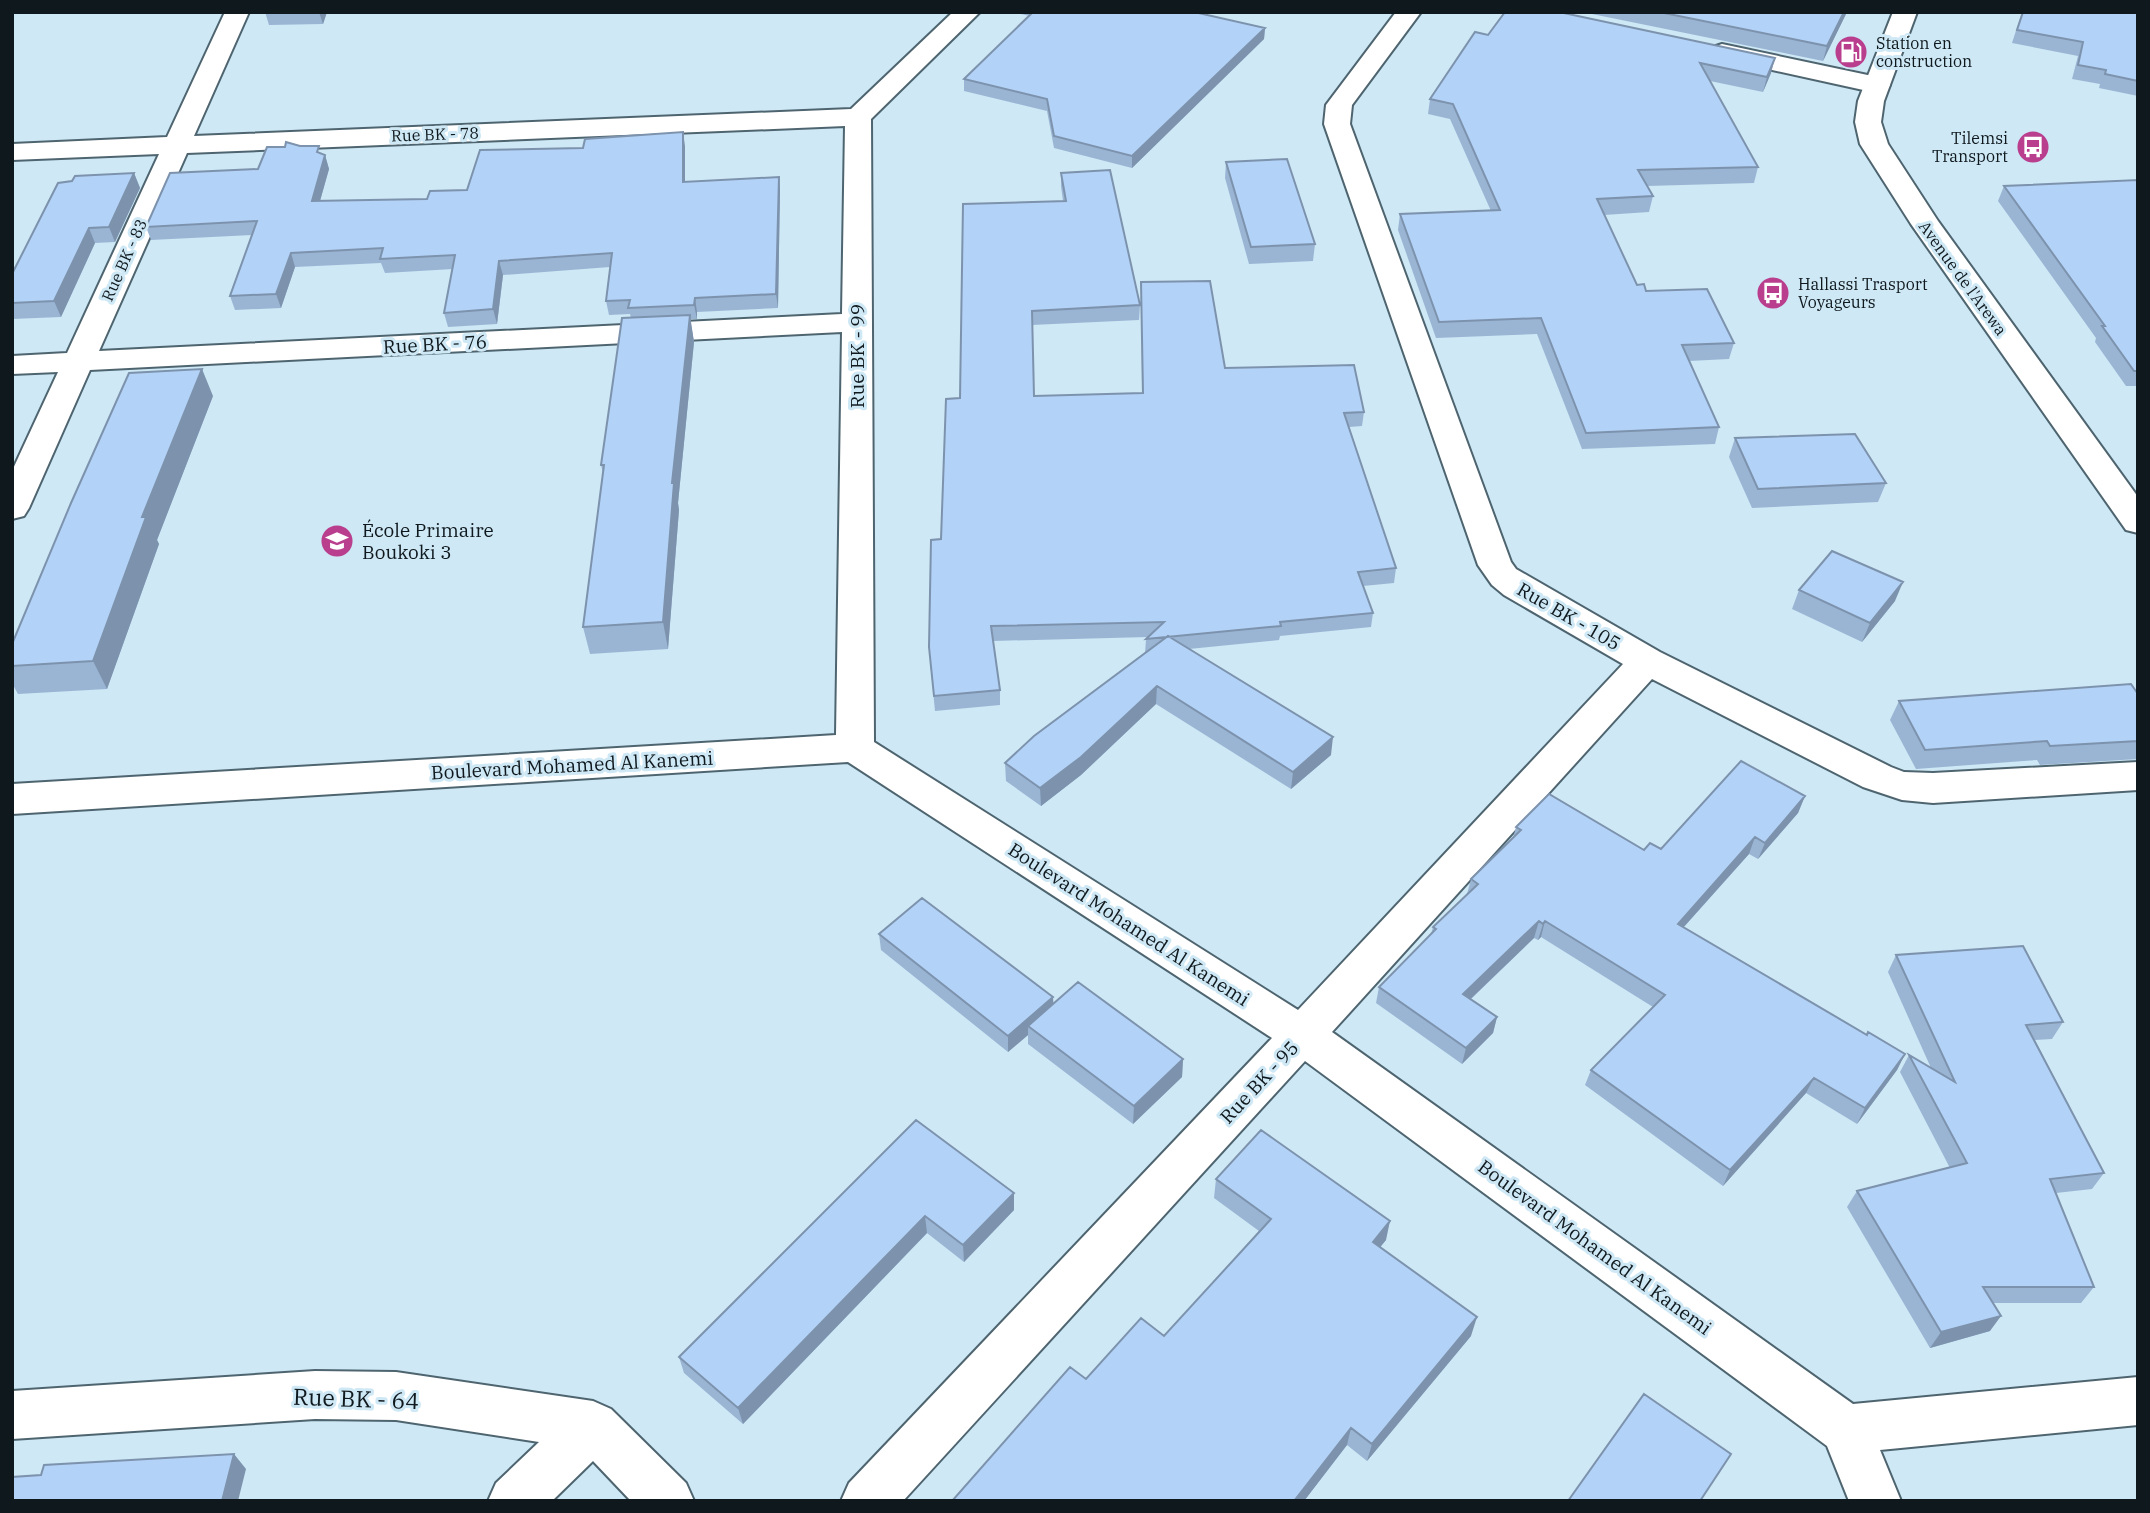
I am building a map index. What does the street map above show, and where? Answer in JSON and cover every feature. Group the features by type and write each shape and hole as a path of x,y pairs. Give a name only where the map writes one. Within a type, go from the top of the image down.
{"street":[{"name":"Rue BK - 83","path":"12,508 237,12"},
{"path":"858,117 968,12"},
{"name":"Rue BK - 105","path":"1409,12 1339,105 1337,124 1495,565 1504,577 1647,661 1877,777 1902,786 1933,788 2138,776"},
{"name":"Avenue de l'Arewa","path":"1905,12 1877,85 1868,122 1874,144 1925,225 2136,515"},
{"path":"1704,48 1877,85"},
{"name":"Rue BK - 78","path":"12,152 858,117"},
{"name":"Rue BK - 99","path":"855,748 858,117"},
{"name":"Rue BK - 76","path":"12,365 858,322"},
{"name":"Rue BK - 95","path":"867,1501 1647,661"},
{"name":"Boulevard Mohamed Al Kanemi","path":"12,799 855,748 1302,1035 1846,1429"},
{"name":"Rue BK - 64","path":"12,1415 315,1395 382,1396 593,1426"},
{"path":"1875,1501 1846,1429 2138,1401"},
{"path":"514,1501 593,1426 668,1501"}],"building":[{"path":"1033,12 1194,12 1265,28 1132,156 1054,136 1047,99 964,79"},
{"path":"1505,12 1559,12 1775,58 1767,77 1700,63 1758,167 1638,170 1653,196 1597,199 1637,285 1644,284 1646,291 1707,289 1734,343 1682,345 1719,427 1586,433 1541,318 1439,322 1400,214 1500,210 1453,104 1430,99 1475,32 1488,35"},
{"path":"1659,12 1844,12 1827,46"},
{"path":"2023,12 2138,12 2138,81 2105,74 2106,70 2078,65 2083,42 2017,30"},
{"path":"683,132 683,182 779,177 776,294 695,298 694,305 628,308 630,300 606,301 612,253 499,261 493,309 444,313 455,255 380,259 383,248 291,253 276,294 230,296 257,221 146,227 170,173 258,169 267,147 285,147 286,142 300,146 319,146 317,152 325,155 312,201 427,199 430,191 467,190 480,150 583,148 585,139"},
{"path":"1287,159 1315,244 1251,247 1226,162"},
{"path":"1110,170 1140,305 1032,311 1034,396 1143,393 1141,282 1210,281 1225,368 1354,365 1364,412 1344,413 1396,568 1358,572 1373,613 1280,622 1281,626 1146,639 1164,622 991,626 1000,690 934,696 929,647 931,540 941,539 946,399 960,398 963,204 1066,201 1061,173"},
{"path":"134,173 109,227 89,228 54,301 12,303 12,274 58,183 72,181 75,176"},
{"path":"2138,180 2138,371 2134,371 2102,326 2105,326 2004,186"},
{"path":"690,315 672,483 663,622 583,627 604,465 601,465 622,318"},
{"path":"202,369 142,517 146,517 93,661 12,666 12,644 129,373"},
{"path":"1855,434 1886,483 1758,489 1735,438"},
{"path":"1832,551 1903,582 1870,623 1799,590"},
{"path":"1168,636 1333,737 1293,772 1157,686 1081,757 1040,788 1005,763 1034,736"},
{"path":"2131,684 2138,694 2138,741 2050,746 2047,741 1925,750 1899,701"},
{"path":"1741,761 1805,796 1765,843 1755,837 1678,924 1867,1035 1868,1032 1905,1054 1865,1108 1814,1078 1730,1170 1591,1070 1665,995 1545,921 1543,924 1539,921 1463,994 1497,1017 1466,1048 1379,987 1436,929 1433,927 1478,884 1471,879 1521,830 1516,827 1549,794 1644,850 1650,843 1661,849"},
{"path":"922,898 1053,997 1008,1036 879,934"},
{"path":"2023,946 2063,1022 2026,1025 2104,1173 2050,1179 2094,1287 1983,1287 2001,1316 1941,1332 1857,1191 1967,1163 1909,1055 1955,1082 1896,955"},
{"path":"1078,982 1183,1059 1134,1106 1028,1026"},
{"path":"916,1120 1014,1193 963,1245 925,1216 738,1408 679,1357"},
{"path":"1261,1130 1390,1221 1373,1242 1477,1317 1372,1444 1351,1428 1294,1501 952,1501 1070,1367 1086,1379 1141,1318 1164,1336 1271,1219 1216,1179"},
{"path":"1644,1394 1731,1454 1700,1501 1568,1501"},
{"path":"234,1454 222,1501 12,1501 12,1477 41,1475 44,1465"}],"place":[{"name":"Station en construction","path":"1851,52"},
{"name":"Tilemsi Transport","path":"2033,147"},
{"name":"Hallassi Trasport Voyageurs","path":"1773,293"},
{"name":"École Primaire Boukoki 3","path":"337,541"}]}
